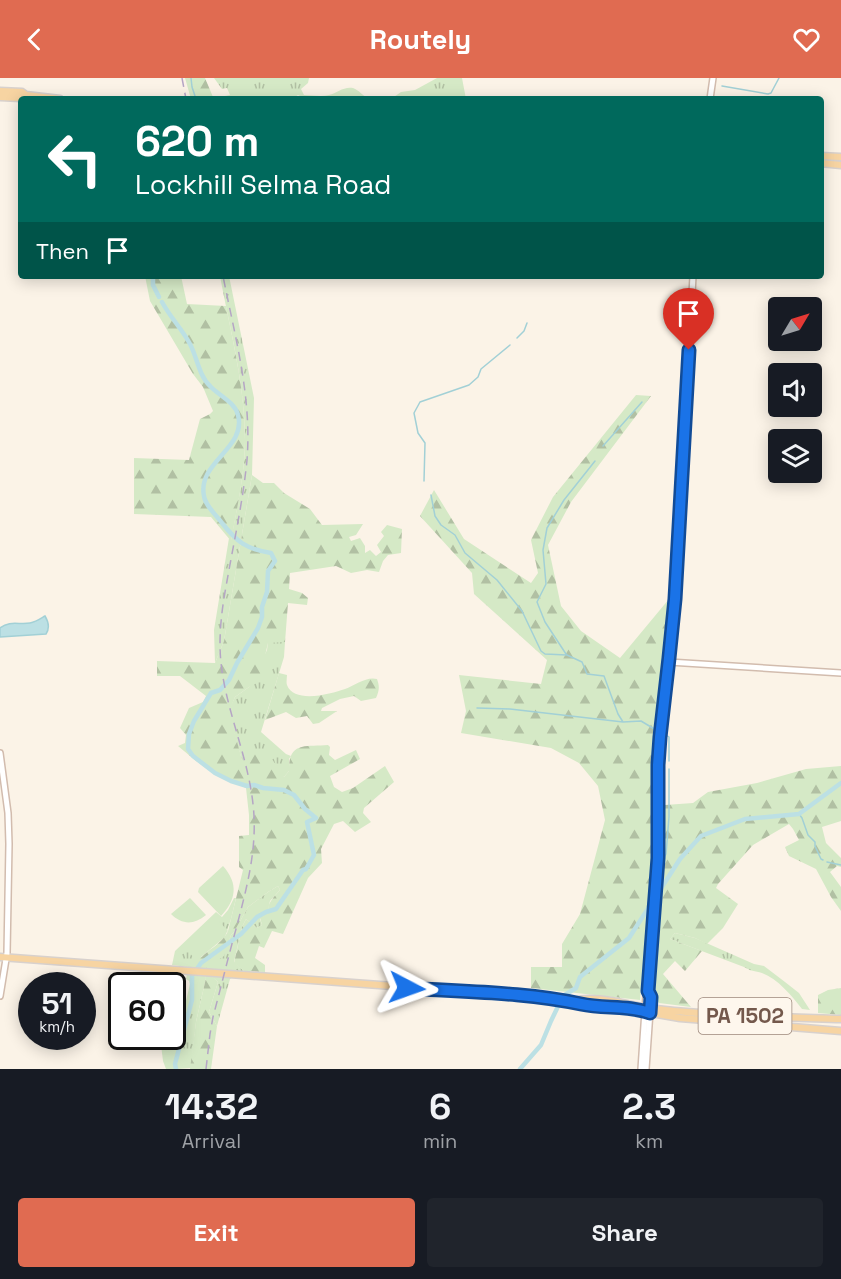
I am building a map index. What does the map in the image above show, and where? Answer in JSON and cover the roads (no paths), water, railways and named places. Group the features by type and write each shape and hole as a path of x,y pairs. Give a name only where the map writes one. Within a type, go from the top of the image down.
{"main road":[{"path":"710,96 713,78"},
{"path":"0,91 22,92 26,96"},
{"path":"0,97 18,98"},
{"path":"824,156 841,157"},
{"path":"824,164 841,165"},
{"path":"641,1069 645,1049 648,1010 646,996 649,994 658,858 659,756 671,645 693,279"},
{"path":"671,645 673,657 681,663"},
{"path":"669,662 841,673"},
{"path":"668,675 674,664 681,663"},
{"path":"0,753 9,833 8,927 0,996"},
{"path":"3,958 612,1002 648,1010"},
{"path":"647,1023 662,1013 649,994"},
{"path":"576,1000 596,1005 648,1010"},
{"path":"596,1005 612,1002"},
{"path":"635,1010 647,1023"},
{"name":"PA 1502","path":"648,1010 841,1031"},
{"name":"PA 1502","path":"662,1013 841,1019"},
{"path":"645,1049 646,1069"}],"water":[{"path":"45,616 48,625 46,634 0,637 0,628 4,626 11,623 32,623"}],"waterway":[{"path":"191,78 195,96"},
{"path":"722,86 768,94 771,93 779,78"},
{"path":"153,279 153,285 159,297"},
{"path":"162,302 190,344 206,382 230,402 238,415 239,427 236,437 214,464 204,484 205,499 227,530 238,540 248,547 271,553 275,561 268,571 267,592 258,628 229,680 220,690 211,693 194,721 189,734 188,749 193,756 215,773 231,781 247,786 284,790 294,795 316,818 307,822 314,855 276,909 257,917 241,934 201,963 192,976 192,1000 175,1064 176,1069"},
{"path":"517,338 524,331 527,323"},
{"path":"424,481 425,443 418,433 414,413 420,402 469,385 478,377 481,369 510,345"},
{"path":"603,446 642,402"},
{"path":"566,654 545,622 537,602 546,584 543,550 547,528 564,500 595,461"},
{"path":"431,495 435,516 441,525 455,535 465,553 497,580 522,611 541,651 545,654 567,655 582,662 587,674 604,676 623,722 641,721 656,730"},
{"path":"477,708 510,709 623,722"},
{"path":"666,735 669,737 669,761"},
{"path":"660,865 666,854 669,769"},
{"path":"520,1069 541,1045 563,996 576,988 580,977 629,938 680,859 701,836 745,819 799,814 841,783"},
{"path":"799,814 823,860"},
{"path":"827,862 841,865"},
{"path":"647,908 654,877"}],"railway":[{"path":"182,78 185,96"},
{"path":"206,1069 213,1017 248,882 254,836 250,784 221,664 223,605 241,506 248,437 245,390 224,279"}]}
